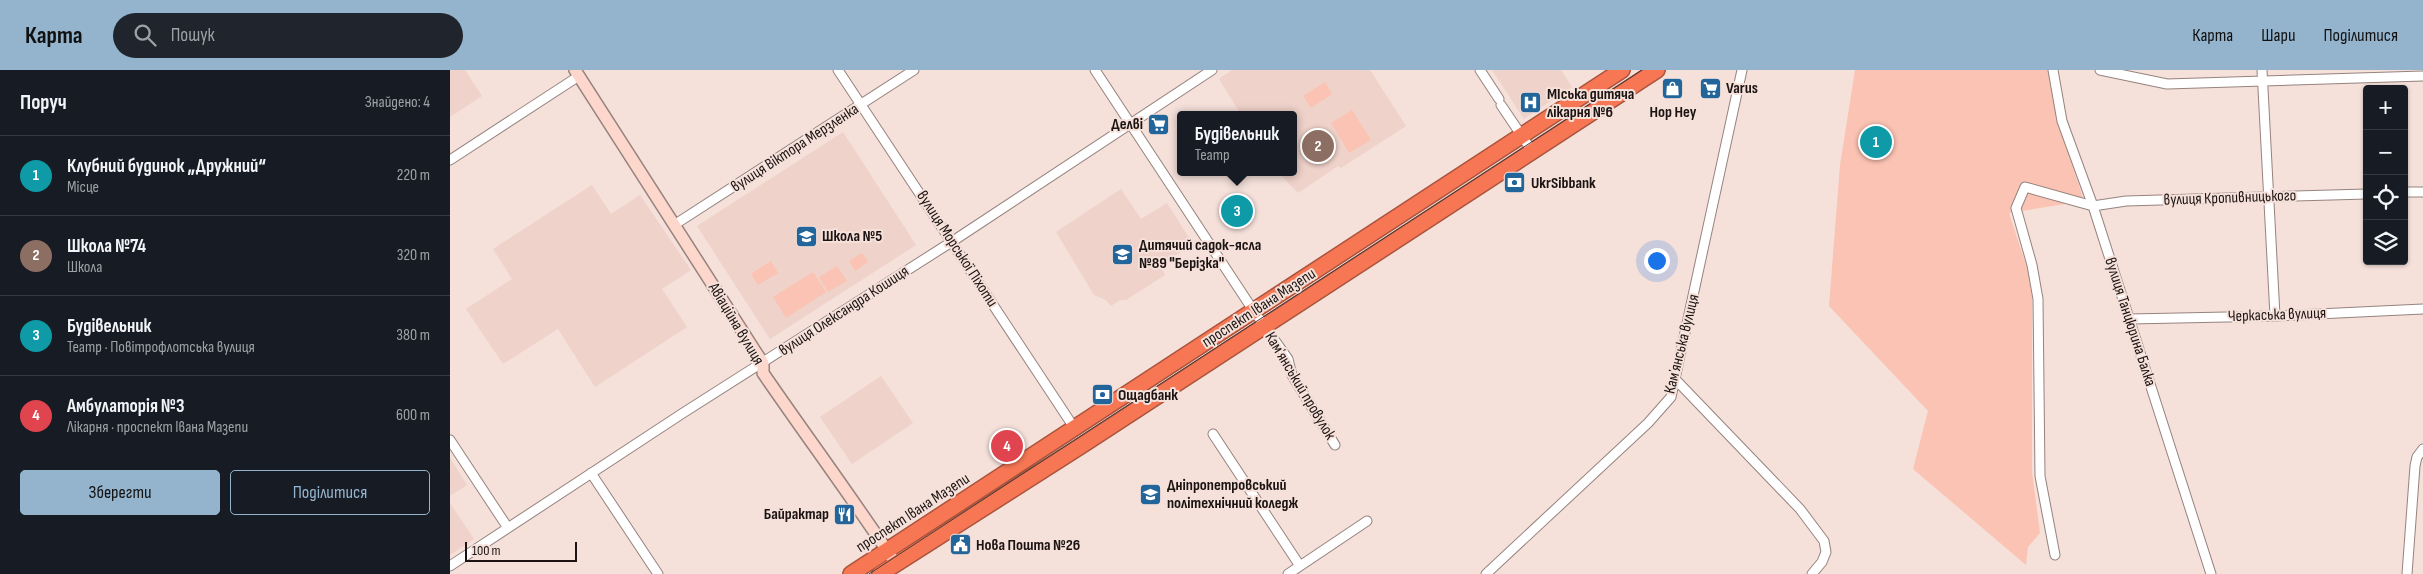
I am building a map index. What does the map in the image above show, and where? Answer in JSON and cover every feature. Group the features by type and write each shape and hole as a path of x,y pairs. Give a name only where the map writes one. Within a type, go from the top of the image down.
{"highway":[{"name":"проспект Івана Мазепи","path":"851,574 1622,70"},
{"name":"проспект Івана Мазепи","path":"880,574 899,569 1076,449 1656,70"}],"street":[{"name":"вулиця Морської Піхоти","path":"838,70 953,241 1075,429"},
{"name":"вулиця Віктора Мерзленка","path":"674,225 914,70"},
{"name":"Камʼянський провулок","path":"1096,70 1253,310 1288,359 1292,375 1335,446"},
{"name":"вулиця Олександра Кошиця","path":"450,566 591,473 953,241 1130,122 1212,70"},
{"path":"1480,70 1532,151"},
{"name":"Камʼянська вулиця","path":"1486,574 1666,404 1676,380 1742,70"},
{"name":"вулиця Танцюрина Балка","path":"2053,70 2062,121 2093,206 2211,574"},
{"path":"2100,70 2167,84 2423,76"},
{"path":"2262,70 2275,316"},
{"path":"450,160 581,72"},
{"name":"Авіаційна вулиця","path":"581,72 674,225 763,363 763,373 899,569"},
{"path":"2056,555 2040,476 2038,299 2032,265 2016,208 2025,187 2093,206"},
{"path":"2408,192 2423,192"},
{"name":"вулиця Кропивницького","path":"2093,206 2126,201 2363,194"},
{"name":"Черкаська вулиця","path":"2130,319 2275,316 2423,309"},
{"path":"1676,380 1805,514 1824,541 1826,552 1822,562 1812,574"},
{"path":"1213,434 1300,566"},
{"path":"450,440 508,528"},
{"path":"2407,574 2415,466 2417,457 2423,449"},
{"path":"591,473 658,574"},
{"path":"1288,574 1367,521"}],"shaded area":[{"path":"450,70 465,70 482,96 450,117"},
{"path":"1232,70 1370,70 1406,126 1341,168 1338,166 1298,193 1282,176 1297,176 1297,111 1239,111 1219,79"},
{"name":"МІська дитяча лікарня №6","path":"1492,70 1561,70 1572,87 1524,119"},
{"path":"1855,70 2048,70 2058,122 2084,201 2009,213 2028,271 2032,296 2032,472 2040,533 2028,547 2026,565 1913,469 1928,411 1829,306 1840,165"},
{"path":"1325,82 1332,94 1311,108 1303,96"},
{"path":"1352,110 1371,140 1349,153 1331,123"},
{"name":"Школа №5","path":"843,132 916,245 770,339 697,226"},
{"path":"592,185 611,214 640,195 691,270 662,289 687,327 595,387 558,329 503,364 466,309 512,279 493,249"},
{"name":"Дитячий садок-ясла №89 \"Берізка\"","path":"1121,189 1141,219 1167,203 1193,244 1160,265 1165,275 1126,300 1120,300 1111,306 1106,300 1094,295 1056,232"},
{"path":"862,253 868,262 855,271 849,261"},
{"path":"771,261 778,273 758,285 751,274"},
{"path":"837,266 847,281 828,292 819,277"},
{"path":"813,272 826,292 786,318 773,297"},
{"path":"881,376 913,423 852,464 820,417"},
{"path":"450,458 467,485 450,496"},
{"path":"450,503 474,539 450,555"}],"tram line":[{"path":"869,574 1642,70"}],"place":[{"name":"Hop Hey","path":"1673,88"},
{"name":"Varus","path":"1710,88"},
{"name":"МІська дитяча лікарня №6","path":"1531,103"},
{"name":"Делві","path":"1159,124"},
{"name":"Клубний будинок „Дружний“","path":"1876,142"},
{"name":"Школа №74","path":"1318,146"},
{"name":"UkrSibbank","path":"1515,183"},
{"name":"Будівельник","path":"1237,211"},
{"name":"Школа №5","path":"806,236"},
{"name":"Дитячий садок-ясла №89 \"Берізка\"","path":"1123,254"},
{"name":"Ощадбанк","path":"1102,395"},
{"name":"Амбулаторія №3","path":"1007,446"},
{"name":"Дніпропетровський політехнічний коледж","path":"1151,494"},
{"name":"Байрактар","path":"845,514"},
{"name":"Нова Пошта №26","path":"960,545"}]}
